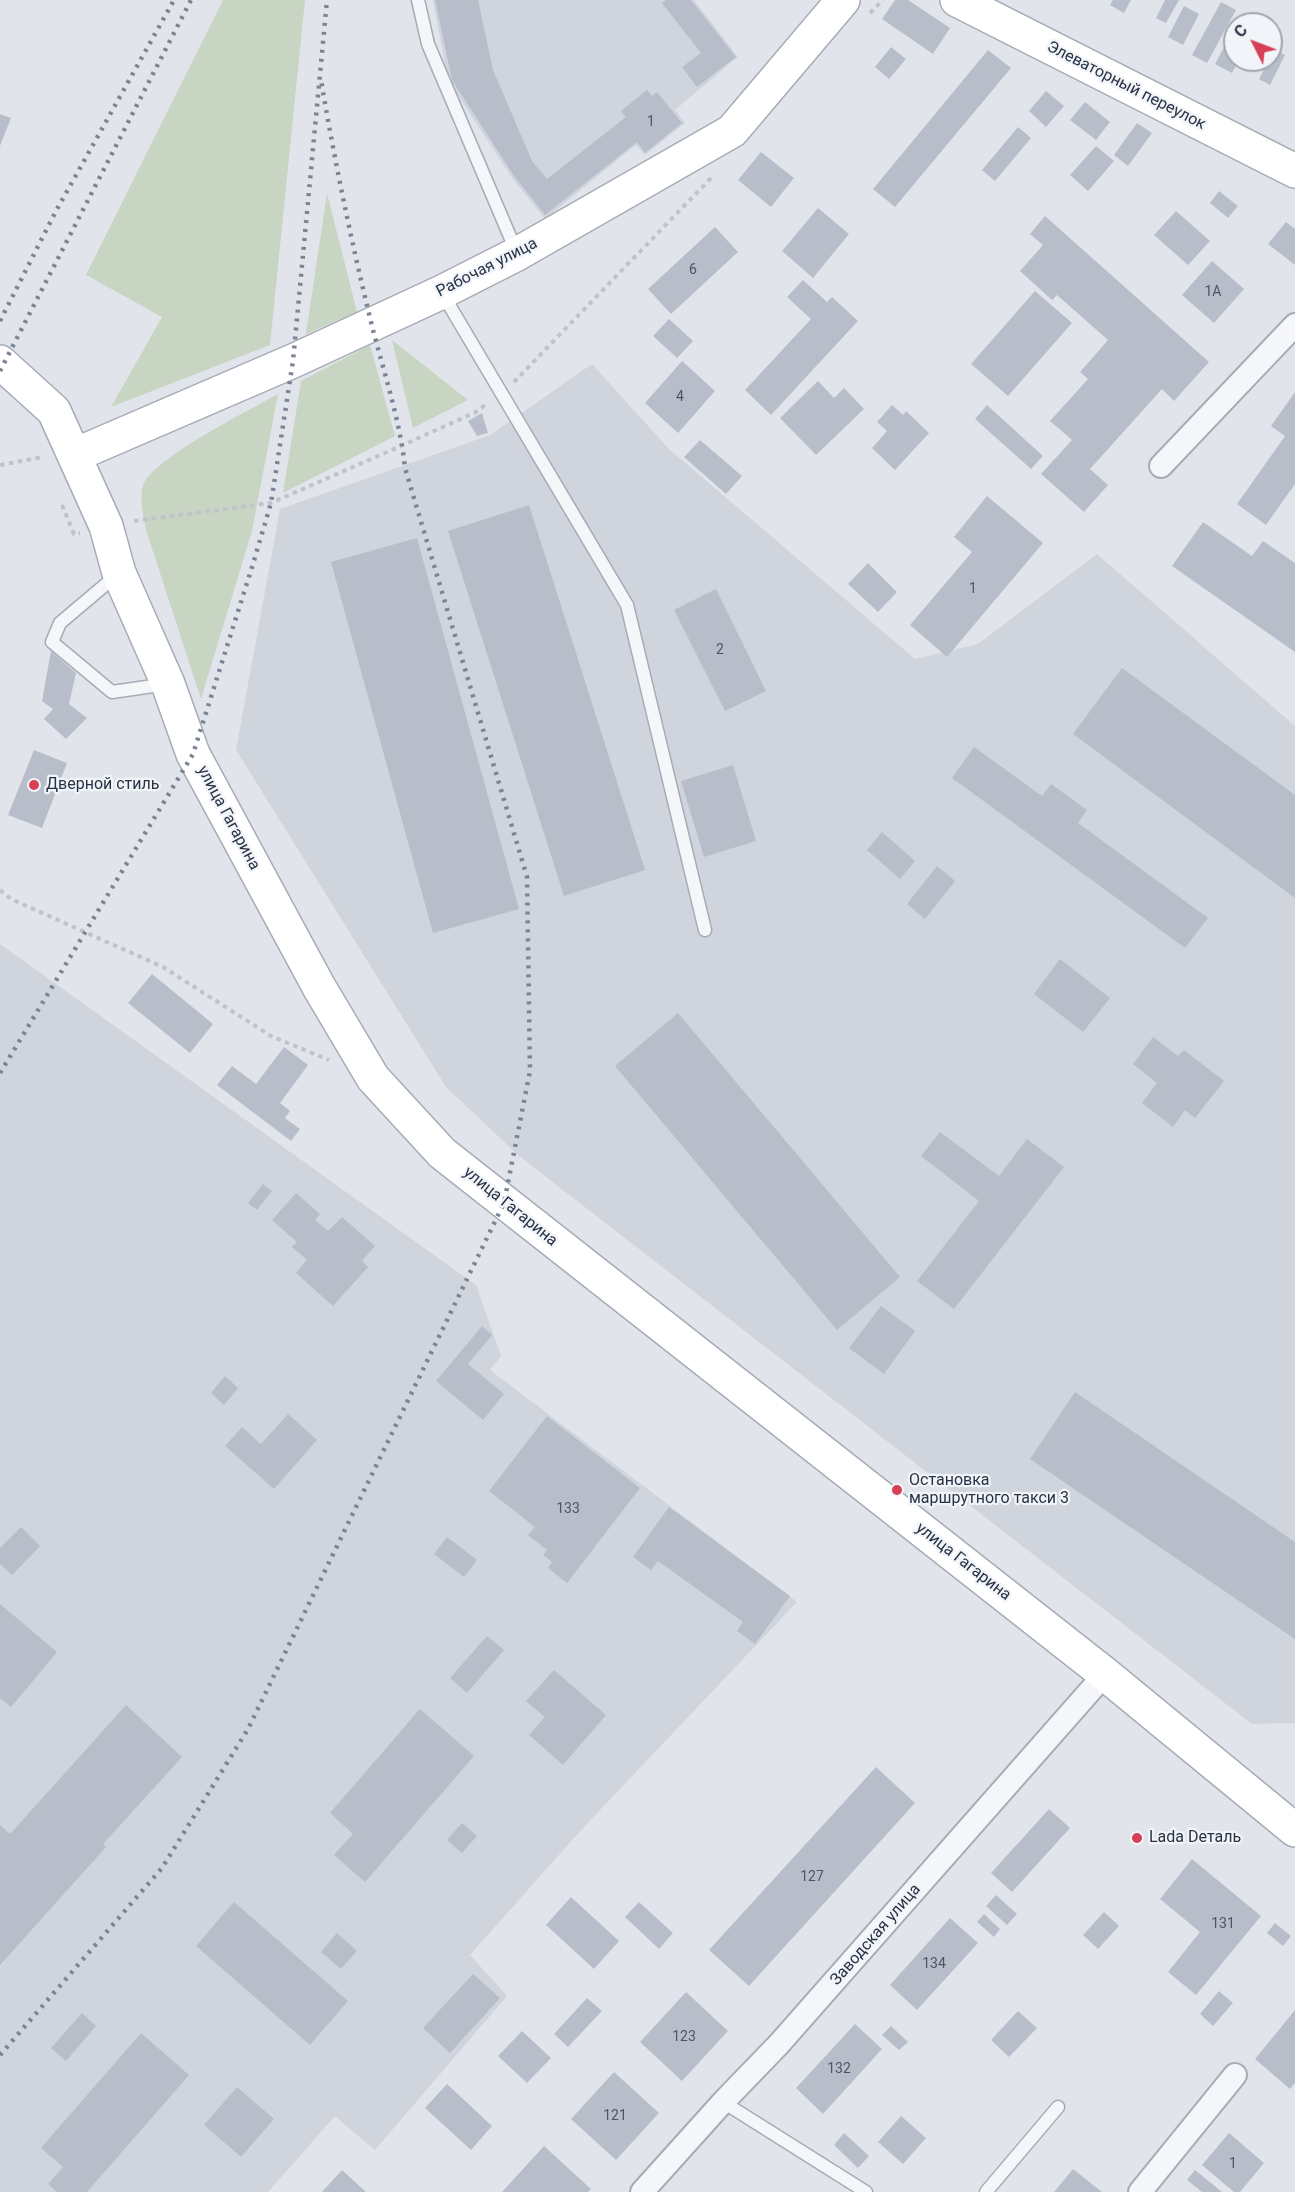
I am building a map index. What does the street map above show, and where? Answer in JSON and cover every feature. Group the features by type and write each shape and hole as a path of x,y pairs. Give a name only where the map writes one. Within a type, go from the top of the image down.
{"main road":[{"name":"Рабочая улица","path":"75,454 293,361 442,291 517,254 732,131 843,0"},
{"name":"Элеваторный переулок","path":"957,0 1295,171"},
{"name":"улица Гагарина","path":"0,362 54,411 106,526 118,573 168,684 193,754 319,987 373,1078 442,1153 1105,1674 1295,1830"}],"street":[{"path":"1161,466 1295,325"},
{"name":"Заводская улица","path":"642,2192 723,2102 787,2036 1105,1674"},
{"path":"1140,2192 1235,2075"}],"lane":[{"path":"418,0 428,44 517,254"},
{"path":"442,291 627,605 705,930"},
{"path":"118,573 60,623 51,642 112,693 168,684"},
{"path":"723,2102 866,2192"},
{"path":"986,2192 1058,2107"}],"path":[{"path":"0,890 11,899 163,967 271,1036 332,1062"}],"shaded area":[{"path":"433,0 694,0 738,57 675,110 685,123 645,155 636,145 545,219 512,178 448,80"},
{"path":"592,364 669,449 915,659 978,644 1097,554 1295,726 1295,1723 1252,1724 519,1156 446,1087 236,750 280,509 490,435"},
{"path":"0,944 476,1285 501,1356 490,1370 797,1602 583,1828 470,1955 507,1996 375,2150 335,2116 268,2192 0,2192"}],"green space":[{"path":"223,0 305,0 270,345 111,407 162,317 86,275"},
{"path":"327,193 357,312 306,334"},
{"path":"392,340 468,400 413,428"},
{"path":"370,345 395,436 283,493 301,381"},
{"path":"278,394 252,531 201,699 147,533 142,508 142,488 153,472 185,447"}],"building":[{"path":"435,0 478,0 493,70 532,161 547,179 626,117 621,111 647,90 652,96 657,92 682,123 645,153 637,142 545,215 514,176 452,80"},
{"path":"666,0 691,0 736,57 697,87 682,67 701,53 662,3"},
{"path":"895,0 908,0 950,28 933,54 882,19"},
{"path":"1113,0 1131,0 1124,13 1110,5"},
{"path":"1165,0 1179,0 1166,23 1156,18"},
{"path":"1221,2 1236,10 1235,12 1223,12 1223,34 1207,63 1192,55"},
{"path":"1184,6 1199,14 1183,45 1168,37"},
{"path":"891,47 906,59 889,79 875,67"},
{"path":"1223,49 1223,68 1215,64"},
{"path":"988,50 1011,68 895,207 873,189"},
{"path":"1263,72 1276,72 1270,85 1259,79"},
{"path":"1046,91 1064,106 1046,127 1029,111"},
{"path":"1085,102 1110,122 1096,140 1070,120"},
{"path":"0,114 11,118 0,146"},
{"path":"1137,123 1152,133 1128,166 1114,155"},
{"path":"1018,127 1031,138 995,181 982,170"},
{"path":"1096,146 1114,161 1088,191 1070,175"},
{"path":"761,152 794,178 771,207 738,180"},
{"path":"1219,191 1238,206 1228,218 1210,203"},
{"path":"818,208 849,234 813,278 782,251"},
{"path":"1176,211 1210,241 1188,265 1154,235"},
{"path":"1045,216 1209,362 1174,401 1162,389 1090,469 1108,485 1084,512 1041,474 1072,440 1050,421 1088,379 1080,372 1108,340 1057,295 1052,300 1020,271 1043,245 1030,234"},
{"path":"1286,222 1295,229 1295,265 1268,244"},
{"path":"715,227 738,252 671,314 648,289"},
{"path":"1212,261 1244,289 1214,323 1182,295"},
{"path":"803,280 827,302 832,297 858,321 771,415 745,390 811,319 787,297"},
{"path":"1035,291 1072,323 1008,396 971,364"},
{"path":"669,319 693,341 677,358 653,336"},
{"path":"682,361 715,391 678,433 645,403"},
{"path":"818,381 834,398 844,388 864,409 816,455 780,418"},
{"path":"1295,392 1295,484 1266,525 1237,504 1285,436 1271,426"},
{"path":"892,405 903,415 906,411 929,433 895,470 872,448 887,431 877,422"},
{"path":"987,405 1043,456 1031,469 975,419"},
{"path":"482,413 488,433 477,436 468,421"},
{"path":"700,440 742,476 726,494 684,457"},
{"path":"987,496 1043,543 947,657 910,625 972,552 954,537"},
{"path":"529,505 645,870 564,896 448,531"},
{"path":"1203,522 1252,556 1263,541 1295,563 1295,652 1172,566"},
{"path":"417,538 519,909 433,933 331,562"},
{"path":"868,563 897,592 878,612 848,584"},
{"path":"716,589 766,691 725,711 674,610"},
{"path":"51,651 76,673 69,704 87,718 66,739 44,719 53,709 42,701"},
{"path":"1122,668 1295,795 1295,898 1073,734"},
{"path":"974,747 1042,796 1051,784 1087,810 1078,823 1208,918 1185,948 952,778"},
{"path":"34,750 67,763 42,828 8,815"},
{"path":"733,765 756,841 704,857 681,781"},
{"path":"882,832 915,861 900,879 867,850"},
{"path":"937,866 955,881 925,919 907,904"},
{"path":"1060,959 1110,998 1083,1032 1034,994"},
{"path":"152,974 213,1024 190,1053 128,1003"},
{"path":"678,1013 900,1277 837,1330 615,1066"},
{"path":"1153,1037 1178,1056 1184,1050 1224,1081 1195,1118 1185,1110 1173,1127 1142,1103 1157,1083 1133,1064"},
{"path":"284,1047 308,1065 280,1103 290,1111 285,1118 300,1129 291,1141 217,1085 232,1066 256,1084"},
{"path":"940,1132 999,1176 1027,1139 1064,1167 954,1309 917,1281 979,1201 921,1156"},
{"path":"263,1184 272,1191 257,1210 248,1203"},
{"path":"296,1193 320,1214 315,1220 328,1231 342,1217 375,1246 362,1261 368,1267 333,1306 296,1273 307,1260 292,1247 297,1242 272,1220"},
{"path":"881,1306 915,1331 884,1374 849,1348"},
{"path":"482,1326 492,1335 468,1364 504,1394 483,1420 436,1381"},
{"path":"225,1376 238,1388 224,1405 211,1393"},
{"path":"1075,1392 1295,1542 1295,1639 1030,1459"},
{"path":"288,1414 317,1440 274,1489 225,1446 242,1427 261,1444"},
{"path":"547,1416 640,1488 567,1583 548,1568 552,1562 543,1555 547,1550 528,1535 535,1527 489,1491"},
{"path":"669,1507 790,1596 755,1644 737,1631 743,1622 658,1561 651,1570 633,1557"},
{"path":"21,1527 40,1546 12,1575 0,1564 0,1548"},
{"path":"447,1537 477,1560 464,1577 434,1554"},
{"path":"0,1604 57,1652 11,1707 0,1698"},
{"path":"487,1636 504,1650 467,1693 450,1678"},
{"path":"554,1670 606,1715 563,1765 529,1735 545,1717 526,1701"},
{"path":"126,1705 182,1757 103,1844 106,1847 0,1965 0,1825 10,1834"},
{"path":"420,1709 474,1756 365,1882 334,1855 353,1834 330,1813"},
{"path":"876,1767 915,1803 749,1986 709,1950"},
{"path":"1049,1809 1070,1828 1012,1892 991,1873"},
{"path":"462,1823 477,1836 462,1853 447,1840"},
{"path":"1192,1859 1261,1916 1196,1995 1168,1972 1200,1932 1160,1899"},
{"path":"996,1895 1017,1914 1007,1925 986,1906"},
{"path":"571,1897 619,1941 594,1969 546,1925"},
{"path":"234,1902 348,2001 310,2045 196,1946"},
{"path":"639,1902 673,1933 659,1949 625,1917"},
{"path":"1104,1912 1119,1926 1098,1949 1083,1935"},
{"path":"984,1914 1000,1929 994,1937 977,1922"},
{"path":"950,1918 978,1943 917,2010 890,1985"},
{"path":"1275,1923 1291,1936 1283,1946 1267,1933"},
{"path":"337,1933 357,1951 341,1969 321,1952"},
{"path":"473,1974 500,1998 450,2053 423,2028"},
{"path":"1219,1991 1233,2003 1213,2026 1200,2014"},
{"path":"686,1992 728,2031 682,2081 640,2042"},
{"path":"587,1998 602,2011 568,2047 554,2034"},
{"path":"1295,2010 1295,2083 1290,2089 1255,2059"},
{"path":"1018,2011 1037,2028 1009,2057 991,2040"},
{"path":"82,2013 96,2026 66,2061 51,2048"},
{"path":"855,2024 882,2049 823,2114 796,2088"},
{"path":"891,2026 908,2042 899,2050 882,2035"},
{"path":"522,2031 551,2058 527,2083 498,2056"},
{"path":"141,2033 189,2075 87,2192 57,2192 48,2184 63,2167 41,2148"},
{"path":"614,2072 659,2113 616,2160 571,2119"},
{"path":"447,2084 492,2126 471,2150 425,2108"},
{"path":"237,2087 274,2119 241,2157 204,2125"},
{"path":"901,2116 926,2138 903,2164 878,2142"},
{"path":"844,2133 869,2156 858,2168 834,2145"},
{"path":"1229,2133 1264,2163 1240,2192 1234,2192 1202,2165"},
{"path":"544,2146 591,2189 588,2192 502,2192"},
{"path":"1073,2169 1102,2192 1054,2192"},
{"path":"342,2170 366,2192 322,2192"},
{"path":"1195,2170 1222,2192 1202,2192 1187,2180"}],"railway":[{"path":"0,321 56,211 174,0"},
{"path":"0,371 191,0"},
{"path":"0,1073 193,754 253,564 271,503 293,361 327,0"},
{"path":"0,2055 162,1868 248,1729 504,1203 530,1071 527,877 405,468 396,414 372,326 351,234 321,80"}],"place":[{"name":"Дверной стиль","path":"34,785"},
{"name":"Остановка маршрутного такси 3","path":"897,1490"},
{"name":"Lada Dеталь","path":"1137,1838"}]}
